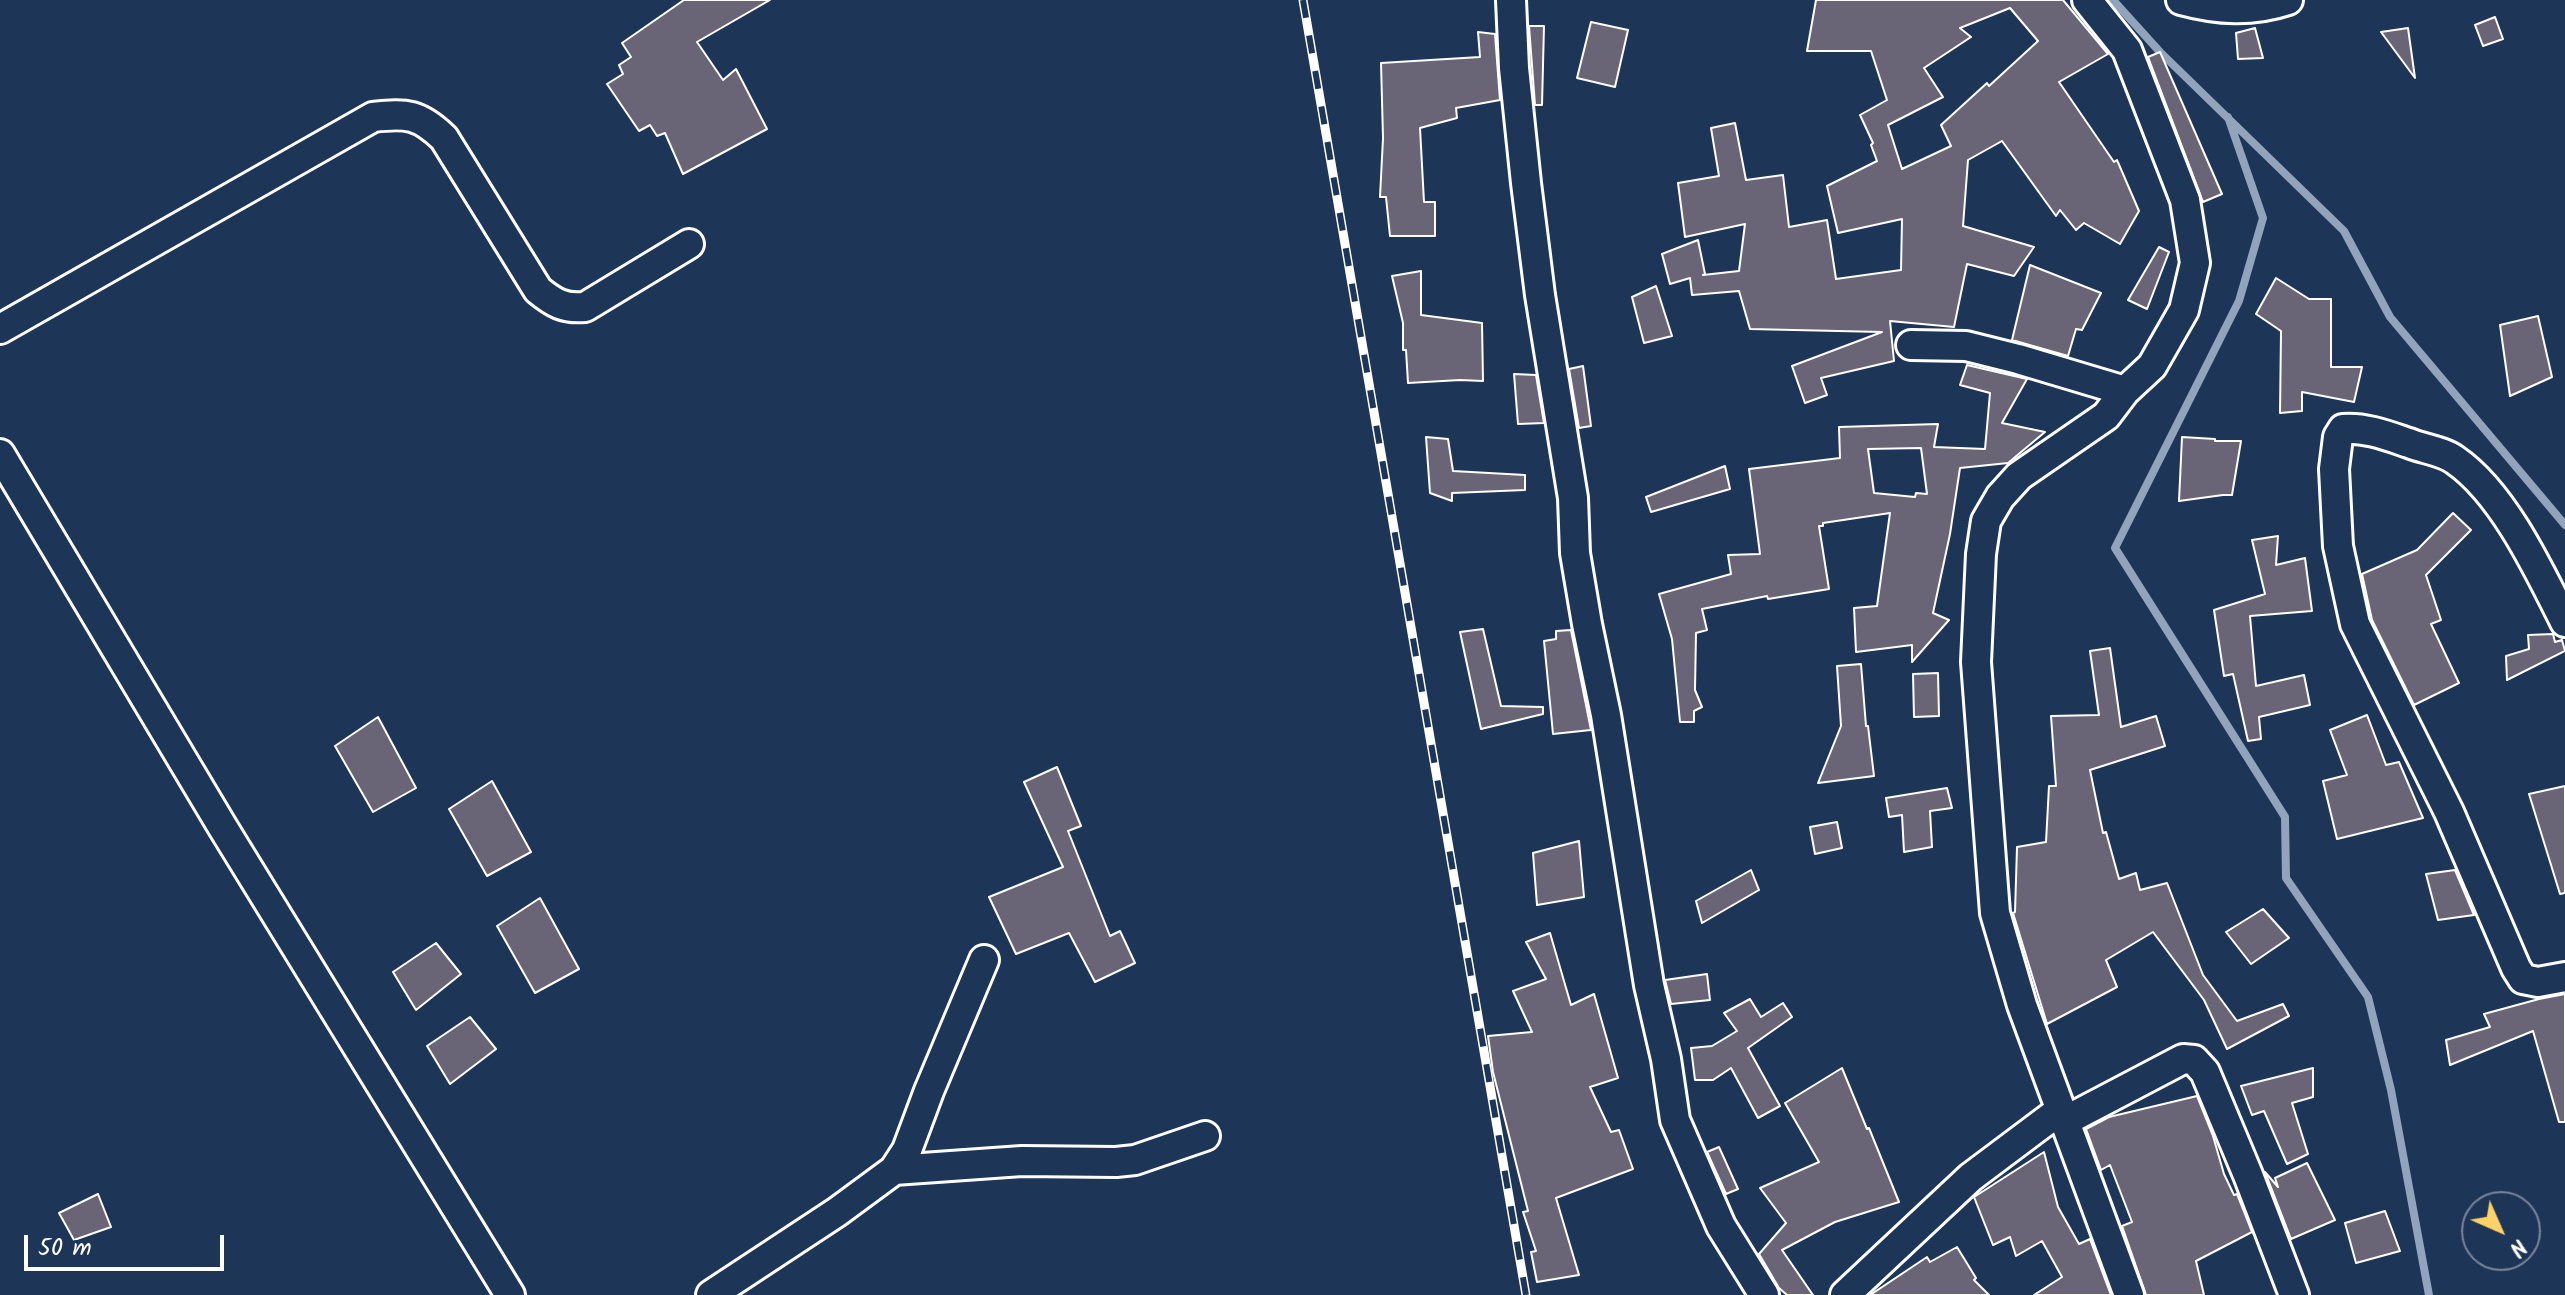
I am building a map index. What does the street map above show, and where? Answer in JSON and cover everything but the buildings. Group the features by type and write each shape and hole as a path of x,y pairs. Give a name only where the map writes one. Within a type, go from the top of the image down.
{"street":[{"path":"1511,0 1514,68 1526,183 1546,336 1573,498 1575,553 1675,1120 1721,1226 1764,1295"},
{"path":"2087,0 2127,50 2185,200 2195,263 2184,310 2152,366 2125,391 2106,416 2019,476 2000,497 1986,521 1981,554 1976,662 1995,913 2022,1005 2129,1295"},
{"path":"2181,0 2233,10 2268,7 2288,0"},
{"path":"0,329 373,117 400,113 427,122 444,138 538,290 553,303 569,309 585,307 689,244"},
{"path":"1911,345 1966,346 2125,391"},
{"path":"2565,622 2525,542 2479,481 2453,458 2384,434 2343,429 2338,437 2334,469 2338,546 2355,624 2449,812 2516,968 2523,979 2538,982 2565,977"},
{"path":"0,454 222,826 510,1295"},
{"path":"711,1295 837,1212 894,1170 907,1150 984,960"},
{"path":"1845,1295 1971,1177 2061,1116 2183,1059 2194,1060 2205,1072 2294,1295"},
{"path":"894,1170 1022,1161 1135,1160 1205,1136"}],"waterway":[{"path":"2113,0 2160,52 2344,231 2390,317 2565,525"},
{"path":"2228,117 2263,218 2239,301 2115,548 2285,817 2286,878 2368,997 2391,1090 2429,1295"}],"railway":[{"path":"1303,0 1526,1295"}]}
